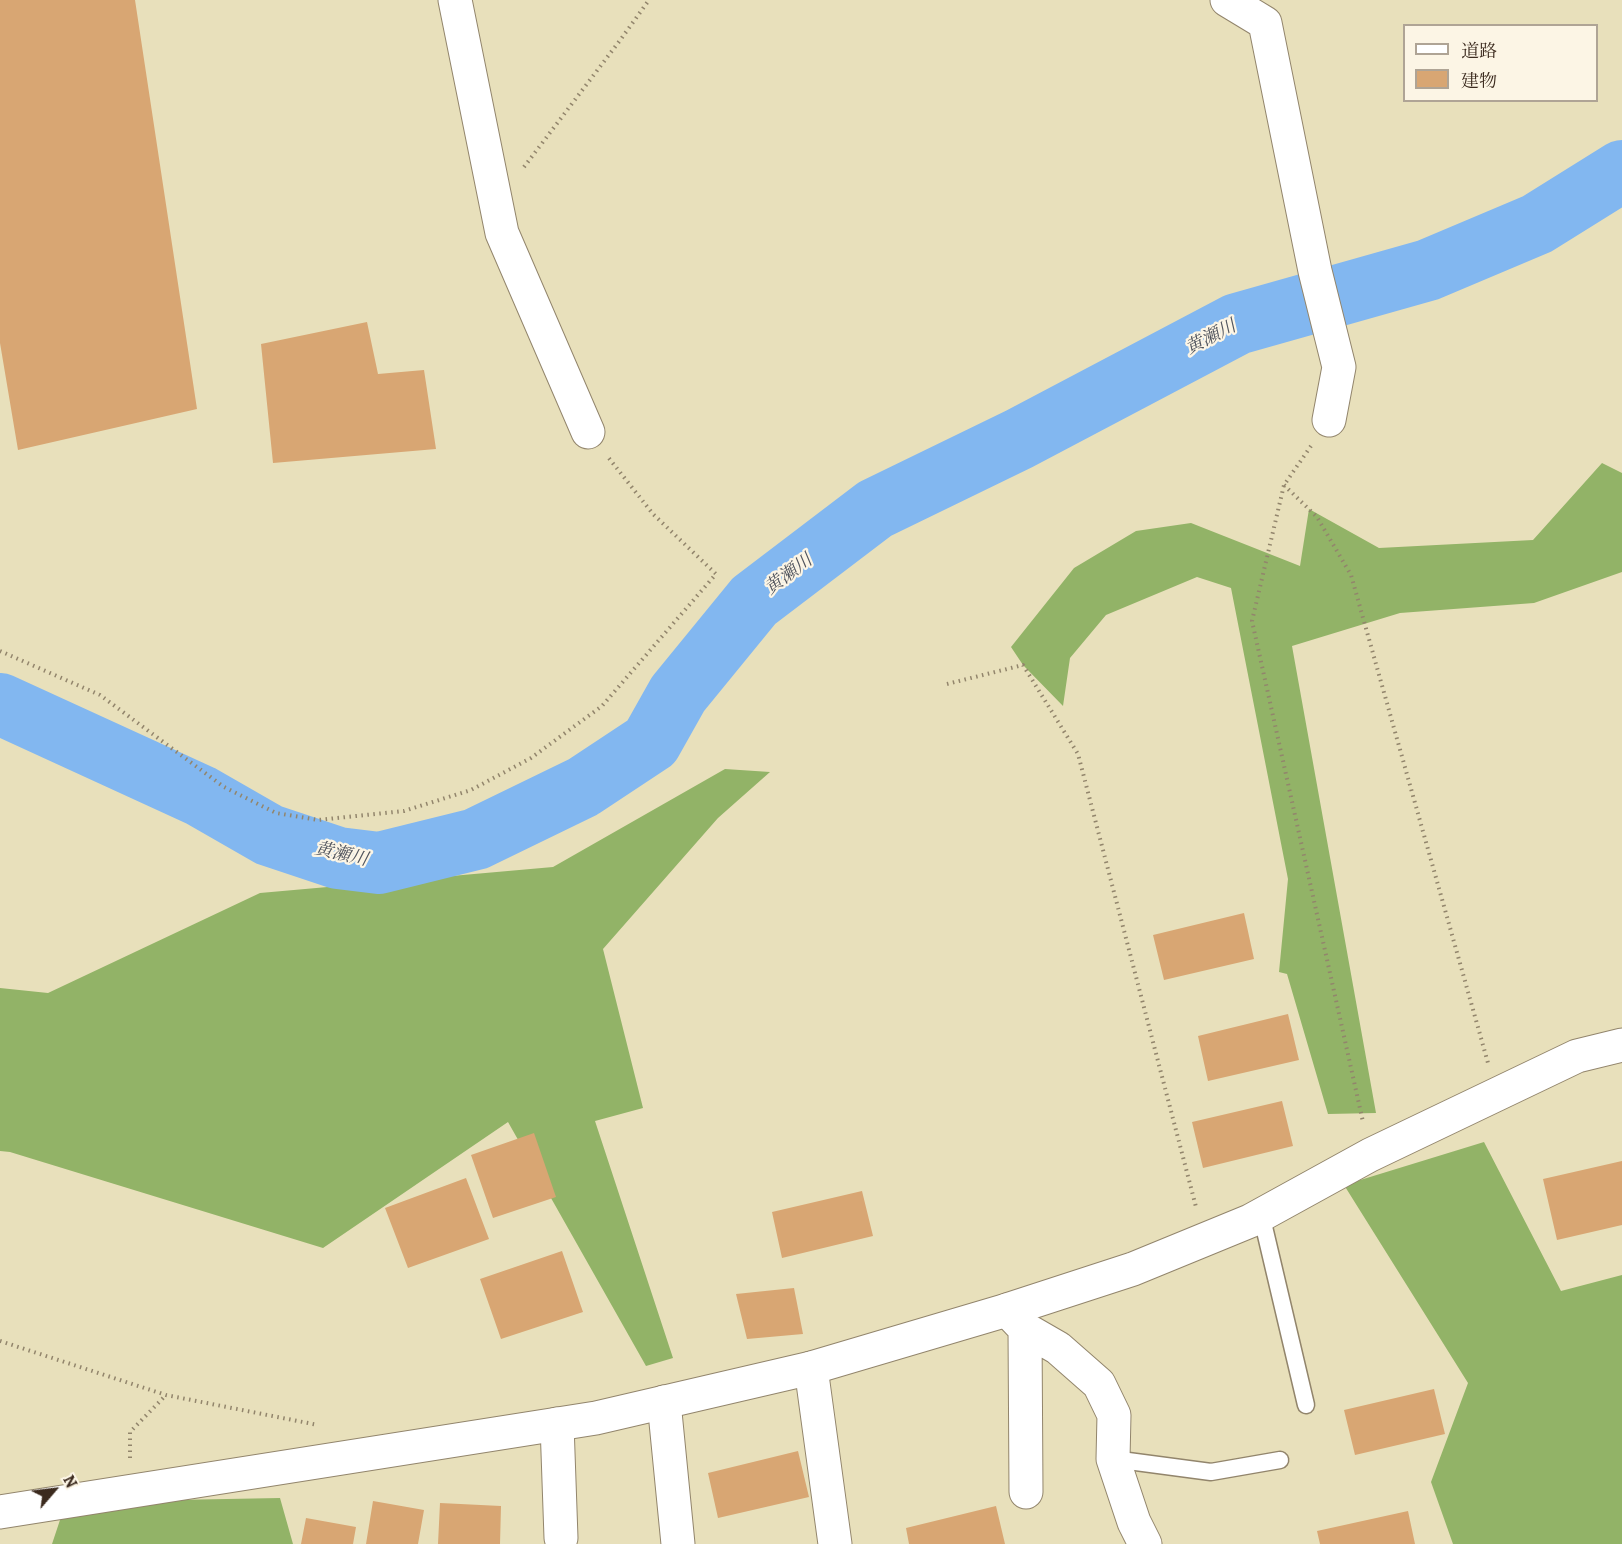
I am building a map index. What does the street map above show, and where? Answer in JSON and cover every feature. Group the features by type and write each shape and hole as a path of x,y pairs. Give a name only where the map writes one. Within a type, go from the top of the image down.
{"street":[{"path":"455,0 502,233 588,432"},
{"path":"1227,0 1265,24 1315,271 1339,367 1329,420"},
{"path":"0,1512 596,1418 1016,1319 1261,1214 1370,1155 1576,1056 1622,1045"},
{"path":"1016,1319 1058,1348 1099,1384 1114,1415 1113,1459 1134,1522 1145,1544"},
{"path":"1016,1319 1026,1492"},
{"path":"811,1368 835,1544"},
{"path":"664,1402 678,1544"},
{"path":"556,1424 561,1538"}],"lane":[{"path":"1261,1214 1306,1404"},
{"path":"1113,1459 1211,1472 1280,1460"}],"path":[{"path":"496,203 649,0"},
{"path":"1329,420 1284,485 1252,621 1370,1155"},
{"path":"0,651 100,695 224,787 276,813 318,820 404,811 471,790 531,758 602,706 716,574 653,514 588,432"},
{"path":"1284,485 1317,517 1352,575 1497,1094"},
{"path":"946,684 1023,665 1078,754 1204,1239"},
{"path":"0,1341 166,1395 325,1427"},
{"path":"129,1492 130,1432 166,1395"}],"green space":[{"path":"1602,463 1622,473 1622,572 1534,603 1400,613 1292,646 1376,1113 1328,1114 1287,974 1279,972 1288,879 1231,588 1197,577 1106,615 1070,658 1063,706 1023,665 1011,647 1074,568 1136,531 1191,523 1300,566 1309,509 1379,548 1533,540"},
{"path":"725,769 770,772 718,818 603,949 643,1108 595,1121 673,1358 646,1366 508,1122 323,1248 10,1152 0,1151 0,988 48,993 260,893 553,867"},
{"path":"1484,1142 1561,1291 1622,1275 1622,1544 1453,1544 1431,1482 1468,1383 1344,1185"},
{"path":"280,1498 293,1544 52,1544 66,1502"}],"building":[{"path":"0,0 135,0 197,409 18,450 0,343"},
{"path":"367,322 378,374 424,370 436,449 273,463 261,344"},
{"path":"1244,913 1254,959 1164,980 1153,935"},
{"path":"1288,1014 1299,1060 1208,1081 1198,1036"},
{"path":"1282,1101 1293,1146 1203,1168 1192,1122"},
{"path":"534,1133 556,1197 493,1218 471,1155"},
{"path":"1622,1161 1622,1225 1557,1240 1543,1179"},
{"path":"466,1178 489,1239 408,1268 385,1208"},
{"path":"862,1191 873,1236 782,1258 772,1212"},
{"path":"562,1251 583,1312 501,1339 480,1279"},
{"path":"794,1288 803,1334 747,1339 736,1294"},
{"path":"1434,1389 1445,1434 1355,1455 1344,1410"},
{"path":"798,1451 809,1497 718,1518 708,1473"},
{"path":"373,1501 424,1510 418,1544 366,1544"},
{"path":"440,1503 501,1506 500,1544 438,1544"},
{"path":"996,1506 1005,1544 909,1544 906,1528"},
{"path":"1408,1511 1415,1544 1320,1544 1317,1531"},
{"path":"306,1518 356,1527 353,1544 301,1544"}],"waterway":[{"name":"黄瀬川","path":"0,704 201,796 269,835 338,858 379,863 476,839 583,787 651,742 678,694 754,601 875,509 1019,439 1237,324 1428,270 1537,224 1622,171"}]}
